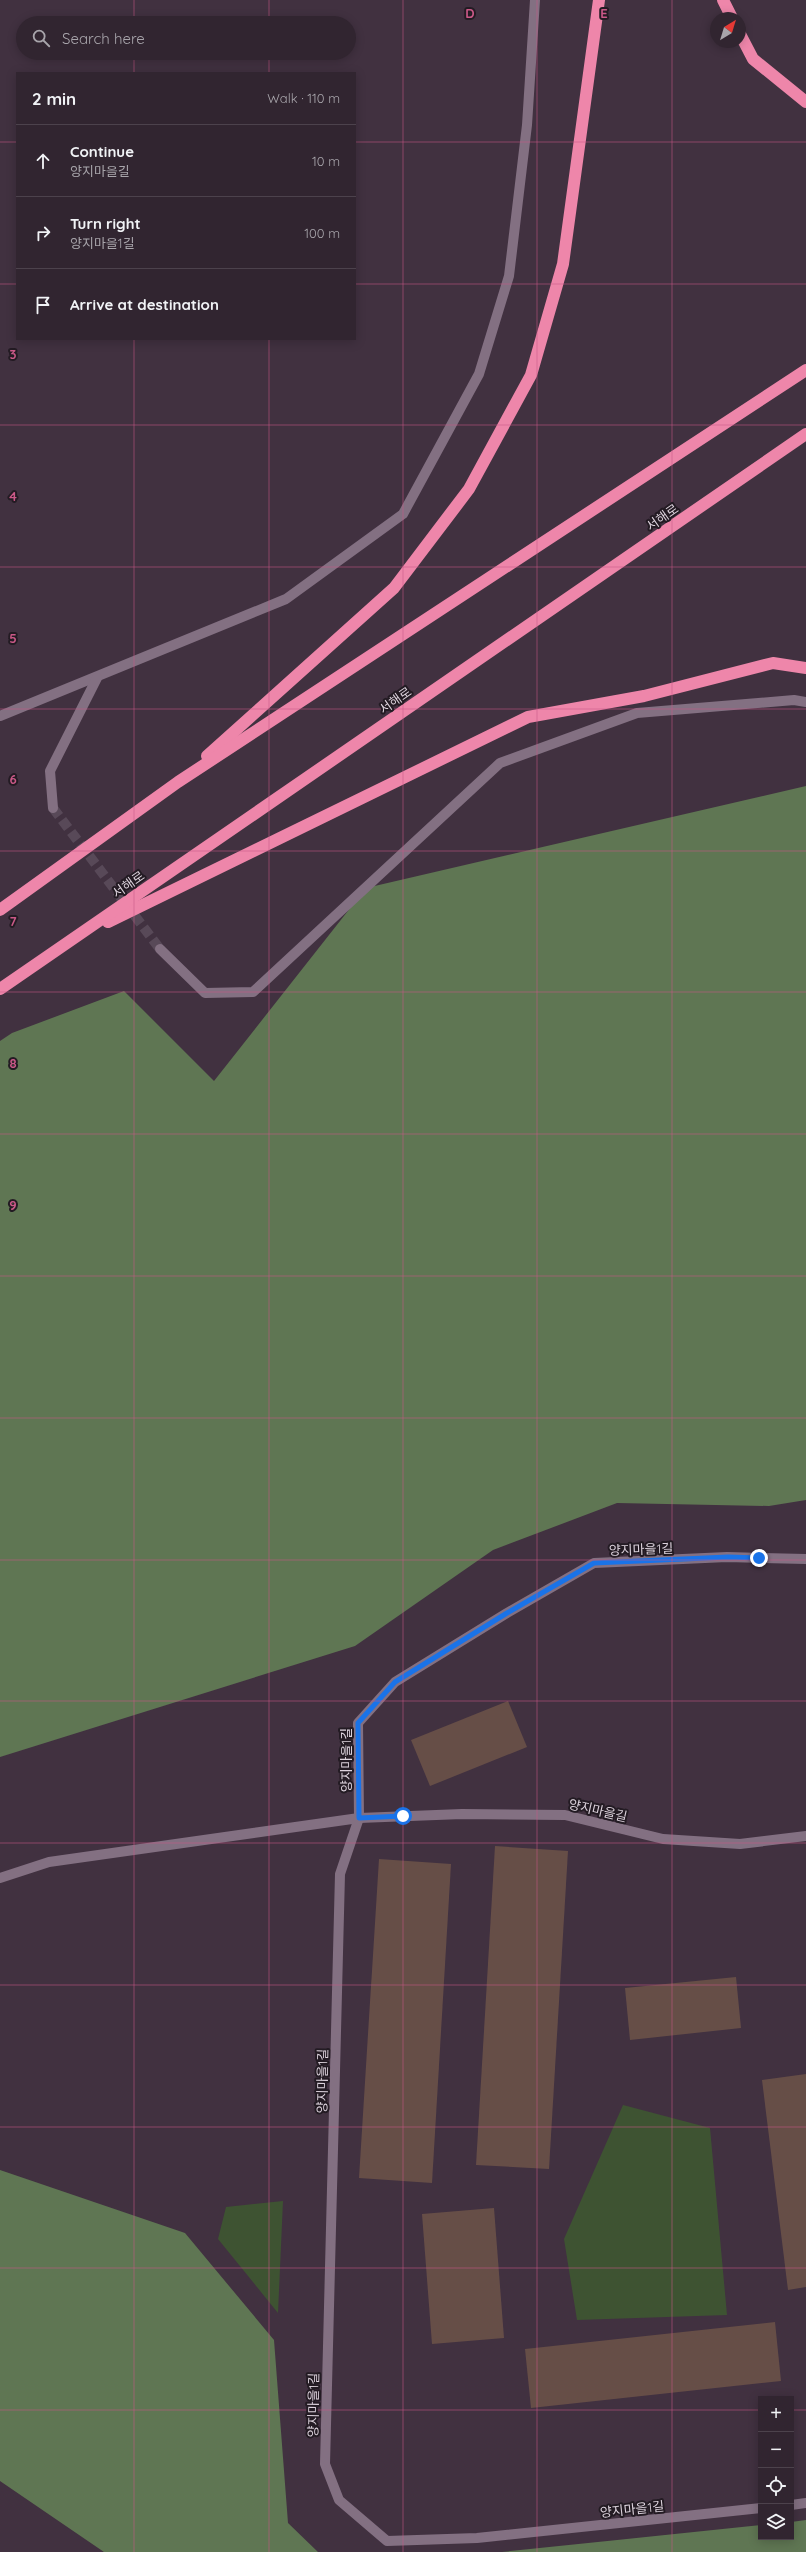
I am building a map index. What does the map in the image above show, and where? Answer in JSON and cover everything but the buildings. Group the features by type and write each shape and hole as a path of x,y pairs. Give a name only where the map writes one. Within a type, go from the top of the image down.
{"highway":[{"path":"178,782 394,588 469,489 531,375 563,264 599,0"},
{"path":"723,0 729,12"},
{"path":"746,46 753,59 806,102"},
{"path":"0,910 178,782 806,370"},
{"name":"서해로","path":"0,989 806,434"},
{"path":"71,940 528,717 644,696 773,663 806,668"}],"street":[{"path":"0,716 97,678 286,600 403,514 479,374 508,276 527,125 535,0"},
{"path":"53,808 50,771 97,678"},
{"path":"160,949 205,993 253,992 500,763 637,713 794,700 806,702"},
{"name":"양지마을1길","path":"758,2508 477,2538 387,2541 339,2500 325,2464 340,1874 359,1818 358,1723 395,1682 507,1613 594,1563 728,1557 806,1559"},
{"name":"양지마을길","path":"0,1878 49,1862 359,1818 462,1814 565,1815 663,1840 740,1844 806,1836"},
{"path":"794,2505 806,2503"}],"green space":[{"path":"806,786 806,1500 769,1506 617,1503 493,1550 355,1646 0,1757 0,1041 12,1033 124,991 214,1081 366,888"},
{"path":"623,2105 710,2128 727,2315 577,2320 564,2239"},
{"path":"0,2170 185,2233 274,2340 288,2523 318,2552 104,2552 0,2481"},
{"path":"283,2201 278,2313 218,2239 226,2207"},
{"path":"806,2520 806,2552 502,2552 758,2525 758,2540 794,2540 794,2522"}],"tunnel":[{"path":"53,808 160,949"}],"route":[{"path":"403,1816 359,1818 358,1723 395,1682 507,1613 594,1563 644,1562 728,1557 759,1558"}]}
